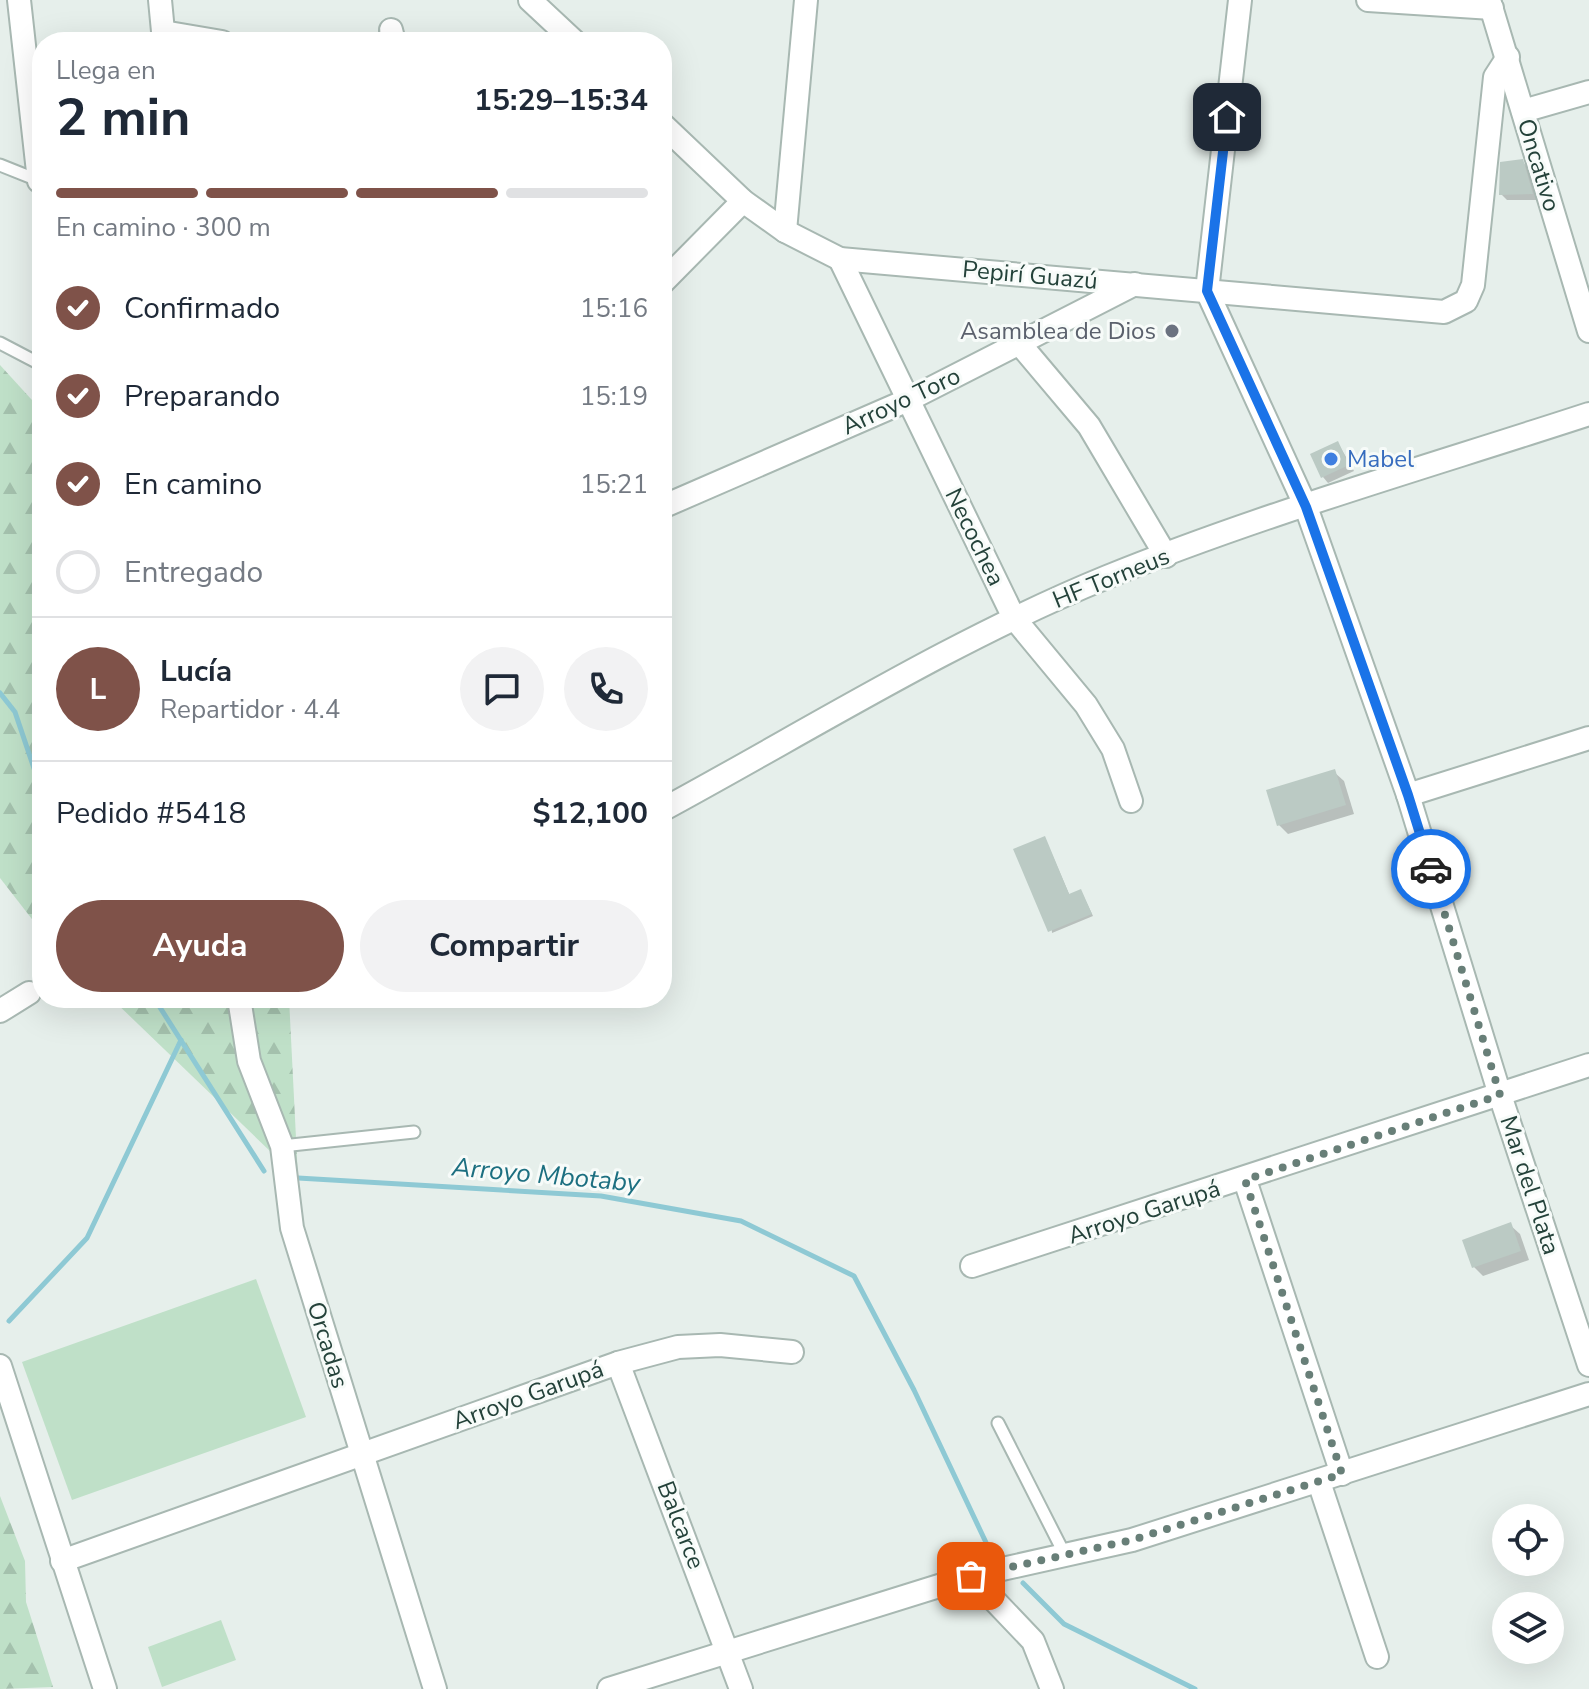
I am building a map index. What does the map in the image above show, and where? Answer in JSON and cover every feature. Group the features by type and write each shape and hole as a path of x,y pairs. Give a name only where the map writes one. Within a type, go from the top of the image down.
{"street":[{"path":"19,0 32,107"},
{"path":"160,0 163,32"},
{"path":"530,0 558,32"},
{"path":"785,231 806,0"},
{"path":"1207,291 1240,0"},
{"path":"1368,0 1491,4"},
{"name":"Oncativo","path":"1491,4 1589,331"},
{"name":"Pepirí Guazú","path":"672,134 743,201 785,231 840,259 1444,312 1466,301 1473,285 1495,77 1508,57"},
{"path":"1523,111 1589,92"},
{"path":"672,273 743,201"},
{"name":"Necochea","path":"840,259 1014,618 1086,705 1113,749 1131,801"},
{"name":"Arroyo Toro","path":"672,503 908,400 1135,284"},
{"name":"Mar del Plata","path":"1207,291 1306,507 1408,795 1500,1095 1589,1365"},
{"path":"1019,343 1089,426 1166,556"},
{"name":"HF Torneus","path":"672,805 1014,618 1109,576 1589,414"},
{"path":"1408,795 1589,738"},
{"path":"0,1011 29,993"},
{"name":"Orcadas","path":"241,1008 249,1061 282,1146 292,1228 435,1689"},
{"name":"Arroyo Garupá","path":"972,1266 1245,1180 1589,1065"},
{"path":"1245,1180 1342,1474"},
{"name":"Arroyo Garupá","path":"62,1561 618,1363 678,1347 720,1345 792,1352"},
{"name":"Balcarce","path":"618,1363 741,1689"},
{"path":"0,1366 105,1689"},
{"path":"609,1689 728,1649 971,1576 1132,1540 1589,1394"},
{"path":"1319,1482 1377,1657"},
{"path":"971,1576 1033,1641 1052,1689"}],"lane":[{"path":"0,165 32,177"},
{"path":"0,343 32,360"},
{"path":"282,1146 414,1132"},
{"path":"998,1423 1065,1555"}],"green space":[{"path":"0,365 32,400 32,919 0,878"},
{"path":"121,1008 290,1008 298,1178"},
{"path":"256,1279 306,1417 72,1500 22,1362"},
{"path":"0,1496 25,1561 26,1602 53,1687 0,1689"},
{"path":"221,1620 236,1660 162,1687 148,1647"}],"building":[{"path":"1523,159 1533,194 1499,195 1500,162"},
{"path":"1338,441 1349,465 1321,478 1310,454"},
{"path":"1335,769 1346,805 1277,826 1266,790"},
{"path":"1045,836 1069,894 1081,889 1092,914 1048,932 1013,849"},
{"path":"1511,1222 1521,1251 1472,1268 1462,1240"}],"waterway":[{"name":"Arroyo Mbotaby","path":"0,693 15,712 32,762"},
{"name":"Arroyo Mbotaby","path":"160,1008 264,1171"},
{"path":"9,1321 87,1238 181,1040"},
{"name":"Arroyo Mbotaby","path":"298,1178 601,1196 741,1221 854,1276 914,1390 990,1551"},
{"name":"Arroyo Mbotaby","path":"1023,1583 1064,1624 1195,1689"}],"way so far":[{"path":"971,1576 1132,1540 1342,1474 1245,1180 1500,1095 1431,869"}],"place":[{"name":"Asamblea de Dios","path":"1172,331"},
{"name":"Mabel","path":"1331,459"}],"route":[{"path":"1227,117 1207,291 1306,507 1408,795 1431,869"}]}
